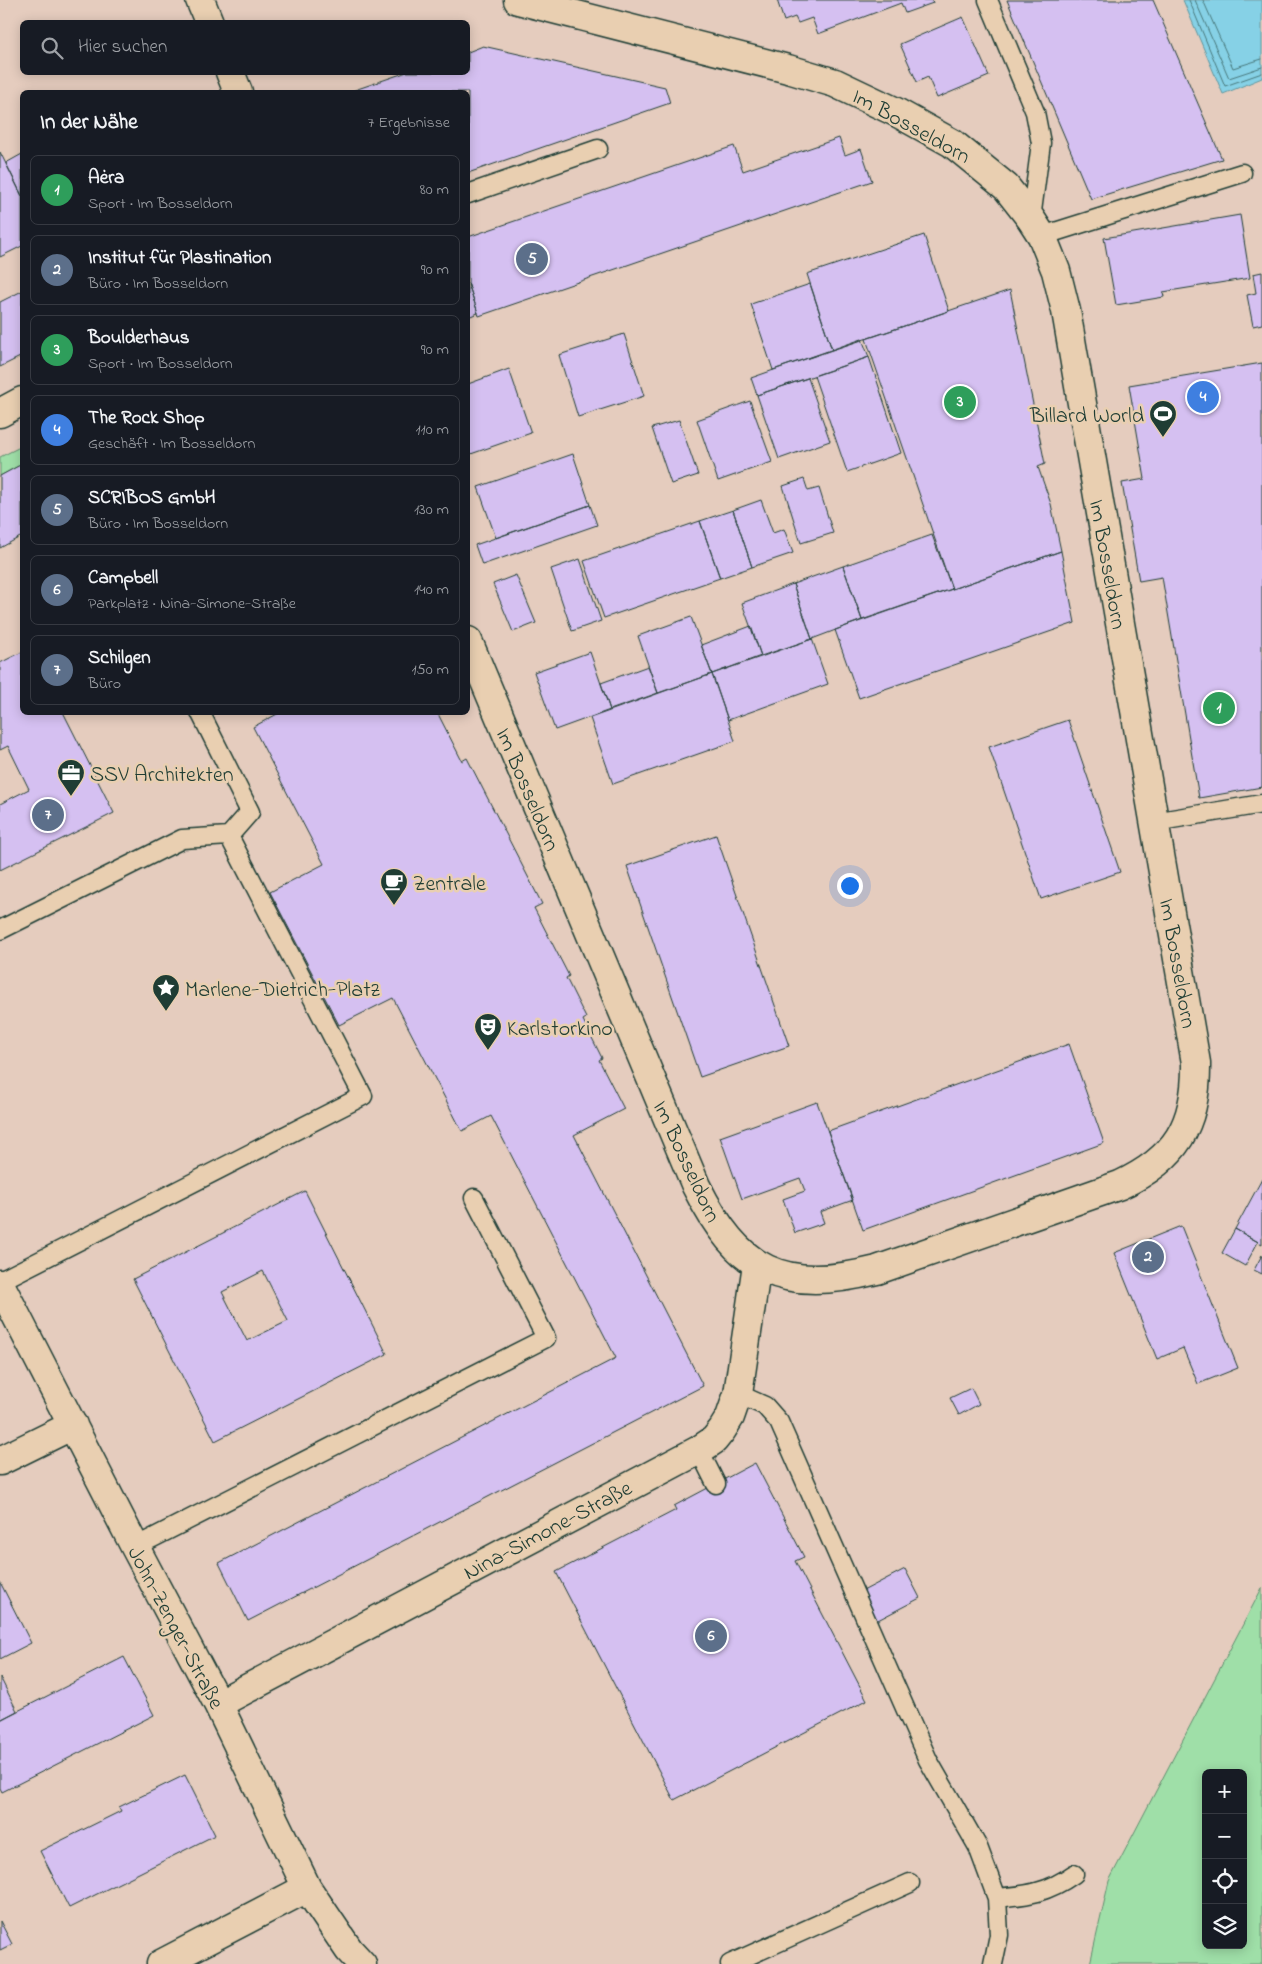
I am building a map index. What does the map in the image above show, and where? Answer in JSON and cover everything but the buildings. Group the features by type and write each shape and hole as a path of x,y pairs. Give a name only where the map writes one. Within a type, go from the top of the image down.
{"street":[{"path":"200,0 208,20"},
{"name":"Im Bosseldorn","path":"470,646 696,1186 711,1217 725,1236 757,1264 797,1279 846,1278 861,1274 1120,1186 1142,1175 1163,1160 1178,1143 1190,1118 1196,1088 1196,1072 1066,311 1056,271 1036,228 1006,187 952,143 896,112 834,83 788,69 518,0"},
{"path":"231,75 237,90"},
{"path":"0,413 20,402"},
{"name":"Nina-Simone-Straße","path":"218,1704 699,1450 714,1440 730,1416 738,1394 757,1264"},
{"name":"John-Zenger-Straße","path":"0,1282 134,1547 218,1704 306,1888 348,1950 362,1964"},
{"path":"0,1461 72,1425"},
{"path":"161,1964 306,1888"}],"lane":[{"path":"988,0 1035,112 1041,143 1036,228 1242,173"},
{"path":"470,193 598,149"},
{"path":"0,930 182,839 229,836 250,812 202,715"},
{"path":"1154,822 1262,804"},
{"path":"0,1282 363,1096 229,836"},
{"path":"134,1547 546,1338 474,1198"},
{"path":"738,1394 765,1406 780,1422 928,1760 978,1847 997,1898 999,1935 993,1964"},
{"path":"699,1450 716,1484"},
{"path":"997,1898 1036,1894 1056,1887 1074,1874"},
{"path":"730,1964 910,1883"}],"green space":[{"path":"20,447 20,465 0,476 0,457"},
{"path":"1262,1588 1262,1964 1090,1964 1109,1881"}],"water":[{"path":"1183,0 1262,0 1262,78 1223,94"}],"place":[{"name":"SCRIBOS GmbH","path":"532,259"},
{"name":"The Rock Shop","path":"1203,397"},
{"name":"Boulderhaus","path":"960,402"},
{"name":"Billard World","path":"1163,438"},
{"name":"Aėra","path":"1219,708"},
{"name":"SSV Architekten","path":"71,797"},
{"name":"Schilgen","path":"48,815"},
{"name":"Zentrale","path":"394,906"},
{"name":"Marlene-Dietrich-Platz","path":"166,1012"},
{"name":"Karlstorkino","path":"488,1051"},
{"name":"Institut für Plastination","path":"1148,1257"},
{"name":"Campbell","path":"711,1636"}]}
